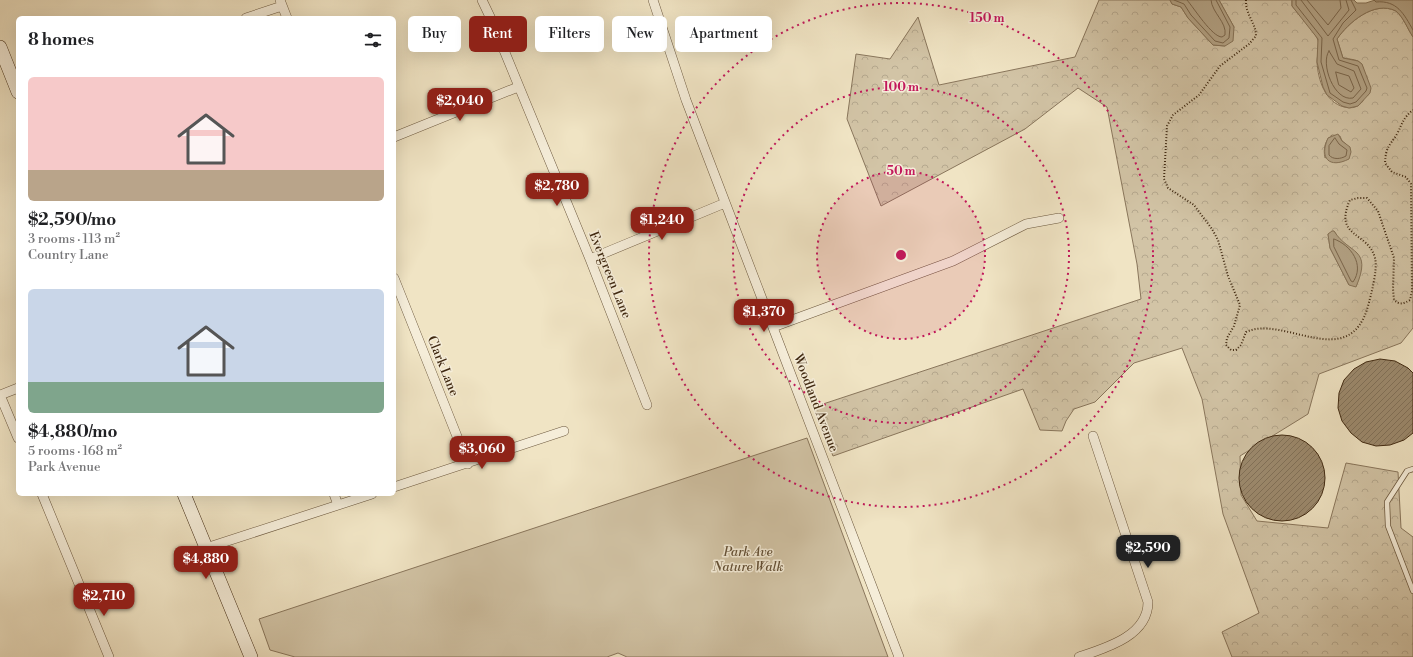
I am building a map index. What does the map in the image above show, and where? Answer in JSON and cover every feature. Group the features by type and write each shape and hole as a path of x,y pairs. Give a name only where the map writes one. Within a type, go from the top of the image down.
{"main road":[{"path":"0,47 16,87"},
{"path":"185,496 251,657"}],"street":[{"name":"Evergreen Lane","path":"482,0 590,259 647,405"},
{"name":"Woodland Avenue","path":"653,0 686,100 899,657"},
{"path":"251,16 281,3 286,16"},
{"path":"396,136 518,87"},
{"path":"590,259 726,203"},
{"path":"773,327 953,261 1026,224 1059,218"},
{"name":"Clark Lane","path":"396,283 468,464"},
{"path":"16,389 0,395 16,433"},
{"path":"396,486 564,432"},
{"path":"1079,657 1110,647 1129,635 1143,621 1148,612 1148,602 1093,436"},
{"path":"43,496 109,657"},
{"path":"335,496 338,505"},
{"path":"206,548 366,496"}],"lane":[{"path":"1413,469 1407,471 1387,502 1388,526 1413,591"}],"path":[{"path":"1246,0 1249,18 1256,28 1256,36 1250,44 1220,66 1200,95 1173,115 1167,126 1164,178 1168,188 1194,205 1212,229 1218,240 1228,276 1240,305 1234,326 1227,338 1226,345 1231,350 1236,350 1241,345 1246,332 1253,329 1288,331 1313,338 1333,340 1352,334 1366,315 1373,288 1375,258 1367,244 1352,233 1345,221 1345,211 1350,200 1367,198 1378,212 1394,258 1394,300 1399,304 1403,304 1410,300 1412,291 1413,244 1411,184 1406,177 1392,172 1384,163 1386,148 1397,134 1401,122 1413,110"}],"green space":[{"path":"1099,0 1170,0 1172,4 1181,7 1188,18 1213,45 1225,46 1234,27 1219,0 1292,0 1292,6 1312,29 1318,41 1319,47 1317,62 1319,76 1327,95 1337,104 1344,107 1353,108 1363,101 1364,73 1361,64 1358,61 1343,58 1337,39 1342,33 1362,15 1379,8 1388,8 1399,14 1413,37 1413,328 1401,343 1319,374 1308,414 1240,456 1241,495 1257,521 1328,528 1346,463 1398,472 1401,528 1413,537 1413,657 1232,657 1222,632 1259,613 1223,514 1202,399 1182,348 1134,363 1095,402 1074,409 1066,421 1062,431 1040,430 1023,389 833,456 814,407 1141,299 1137,264 1107,107 1078,88 1025,129 881,206 847,119 856,54 890,59 918,17 939,85 1075,57","holes":["1332,135 1340,136 1342,141 1346,144 1325,158 1325,145","1334,231 1336,234 1349,285 1330,248 1328,234"]},
{"name":"Park Ave Nature Walk","path":"807,438 888,657 627,657 618,653 607,657 295,657 270,650 259,619"}],"water":[{"path":"1170,0 1219,0 1234,27 1233,41 1225,46 1213,45 1188,18 1181,7 1172,4"},
{"path":"1292,0 1354,0 1357,3 1366,3 1375,0 1413,0 1413,37 1399,14 1388,8 1379,8 1362,15 1348,26 1337,39 1343,58 1358,61 1362,64 1371,88 1370,93 1358,106 1349,108 1342,106 1327,95 1323,87 1317,62 1318,39 1292,6"},
{"path":"1338,134 1342,141 1350,147 1351,152 1349,159 1336,163 1331,162 1325,156 1325,145 1328,138"},
{"path":"1334,231 1340,239 1357,253 1360,258 1362,265 1361,274 1356,287 1349,285 1330,248 1328,234"}],"building":[{"path":"1380,359 1395,361 1408,368 1413,373 1413,433 1404,440 1390,445 1376,446 1362,442 1351,433 1342,421 1338,408 1339,393 1344,380 1354,369 1366,362"},
{"path":"1282,435 1299,438 1313,447 1322,461 1325,478 1322,495 1313,509 1299,518 1282,521 1265,518 1251,509 1242,495 1239,478 1242,461 1251,447 1265,438"}]}
